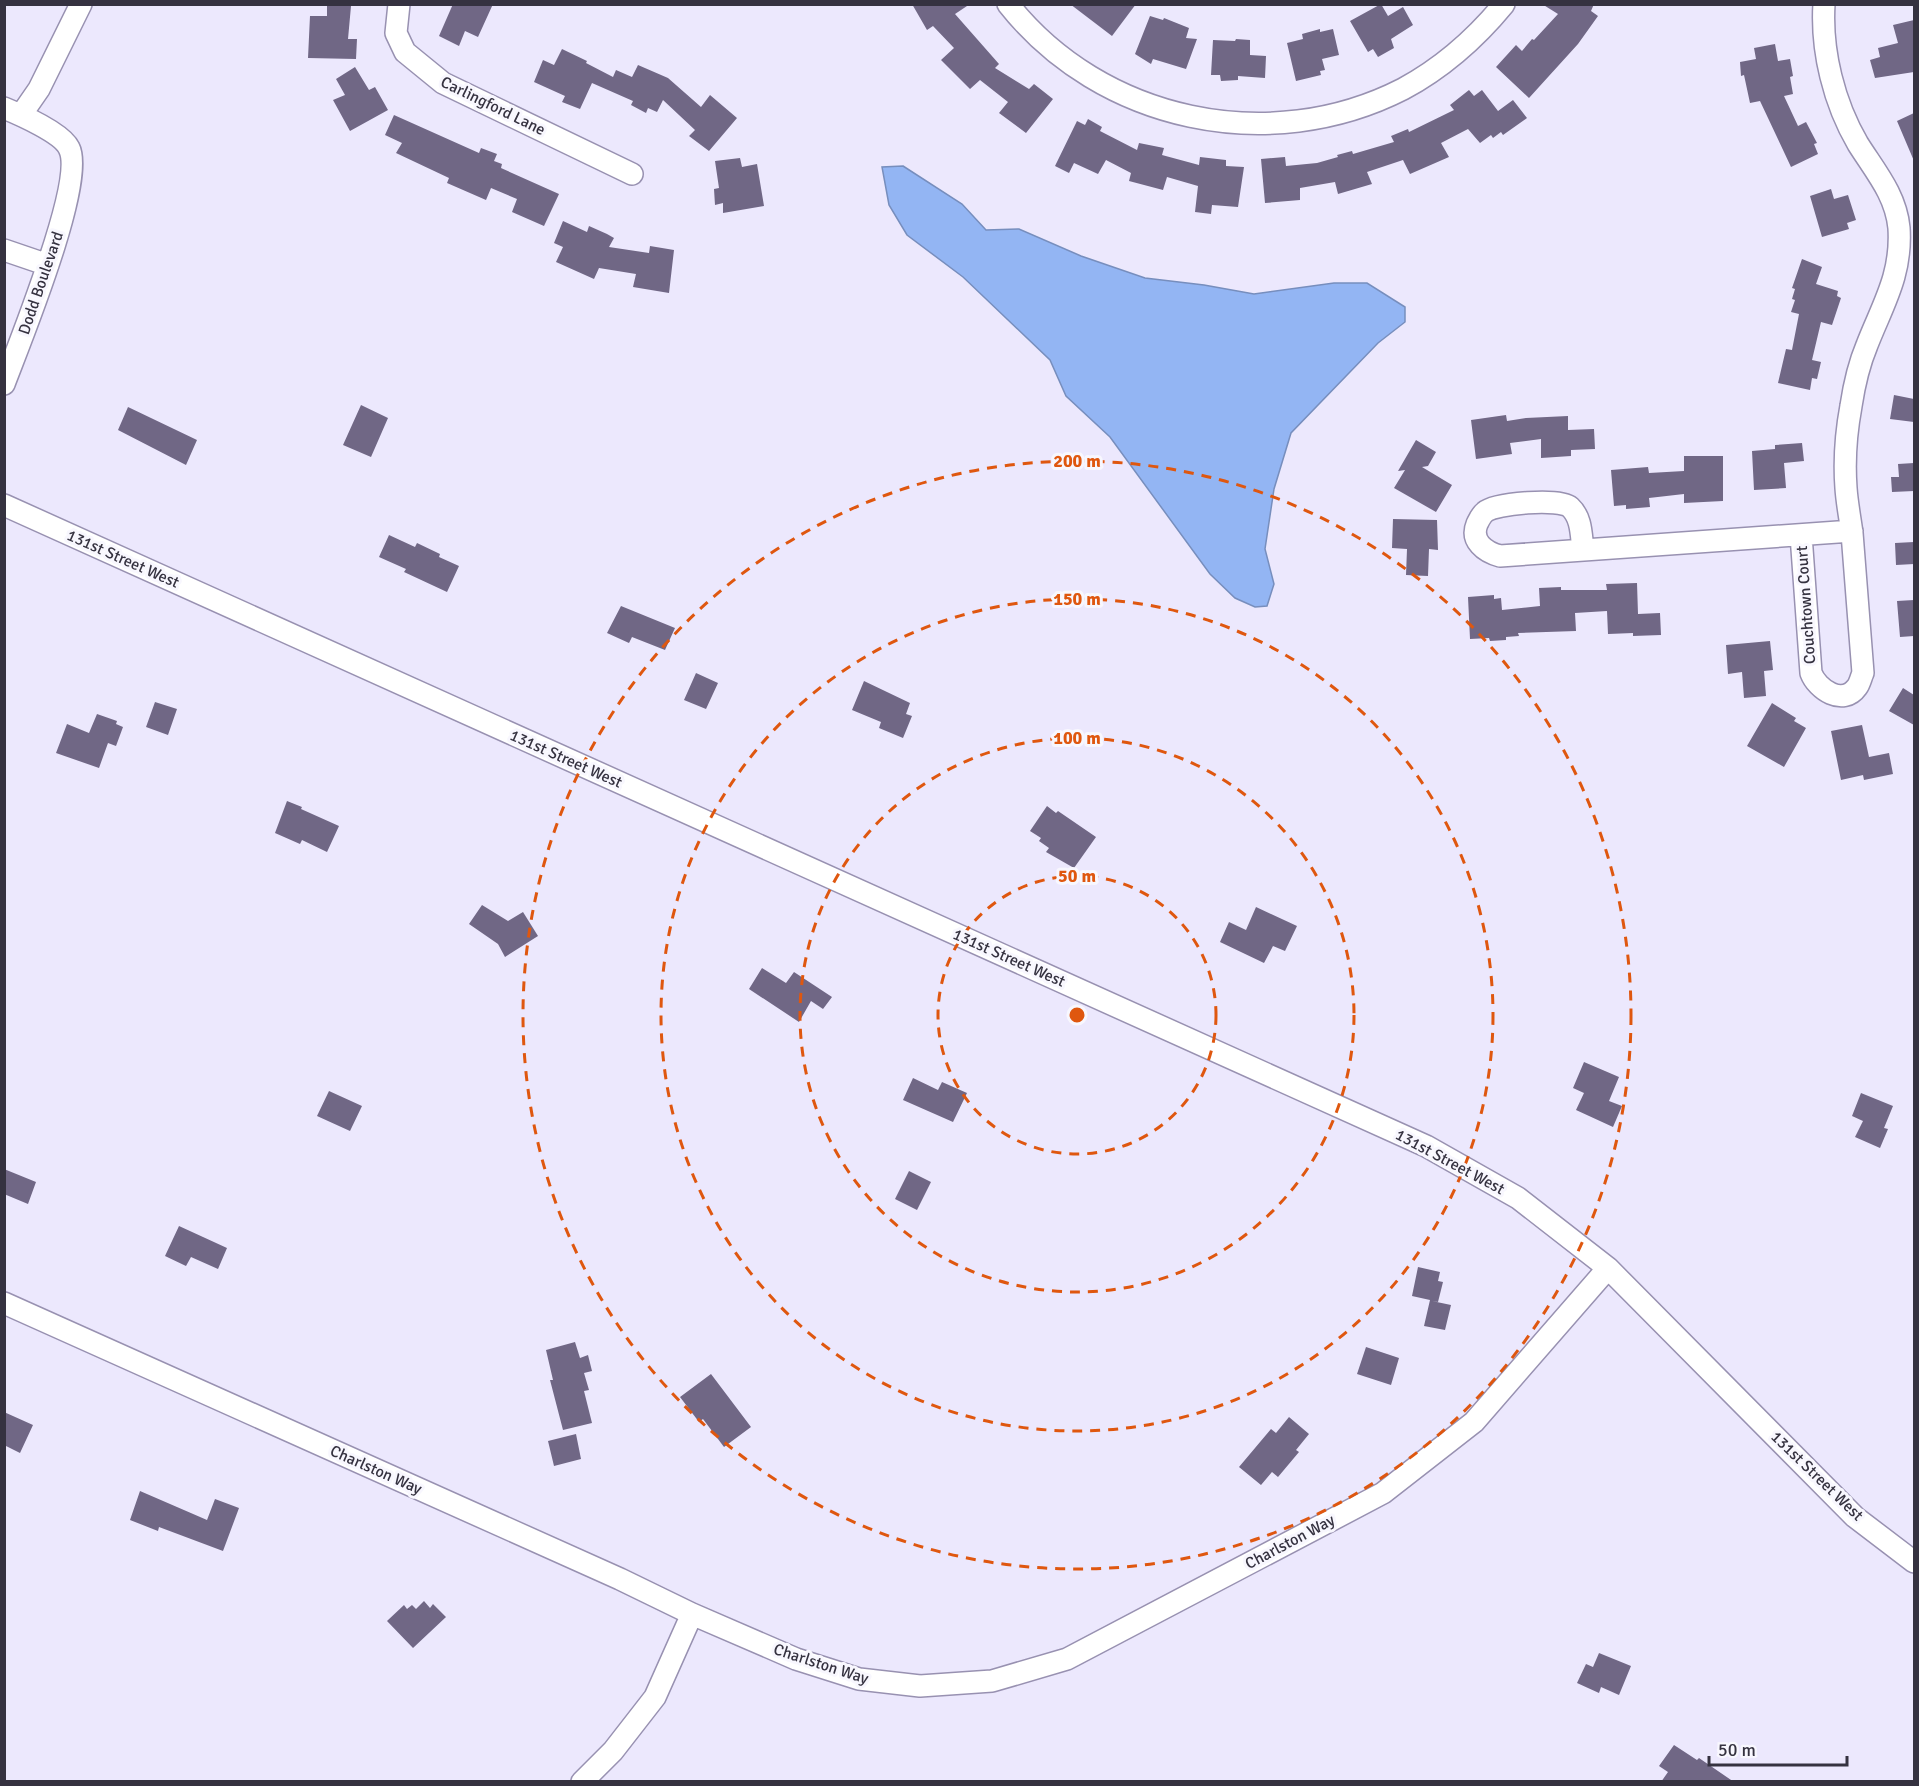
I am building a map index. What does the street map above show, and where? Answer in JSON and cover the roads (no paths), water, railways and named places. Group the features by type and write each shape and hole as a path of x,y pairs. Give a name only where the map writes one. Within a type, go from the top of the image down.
{"street":[{"path":"13,111 39,89 81,4"},
{"name":"Carlingford Lane","path":"399,4 396,33 405,52 443,83 632,174"},
{"path":"1008,4 1031,31 1070,64 1108,87 1132,99 1170,112 1217,122 1248,124 1296,122 1341,113 1404,88 1457,52 1504,4"},
{"name":"Couchtown Court","path":"1801,535 1811,673 1820,688 1839,696 1850,693 1857,688 1863,673 1852,531 1846,487 1847,436 1851,404 1866,346 1896,276 1899,259 1899,226 1886,185 1857,142 1838,99 1825,49 1824,4"},
{"name":"Dodd Boulevard","path":"4,384 64,216 71,176 69,146 13,111"},
{"path":"4,250 48,265"},
{"name":"Couchtown Court","path":"1583,550 1581,525 1572,508 1565,504 1553,502 1493,508 1483,513 1475,531 1477,540 1484,549 1500,556 1852,531"},
{"name":"131st Street West","path":"4,506 1426,1146 1518,1198 1608,1268 1856,1516 1914,1562"},
{"name":"Charlston Way","path":"4,1303 796,1659 859,1679 920,1686 992,1681 1067,1659 1383,1493 1474,1422 1608,1268"},
{"path":"582,1782 613,1751 655,1697 692,1614"}],"water":[{"path":"903,166 962,204 986,230 1019,229 1081,256 1145,278 1254,294 1334,283 1367,283 1405,307 1405,322 1378,343 1291,433 1274,489 1265,549 1274,584 1267,606 1255,607 1235,598 1210,574 1110,437 1066,396 1050,360 963,277 907,235 889,205 882,167"}]}
